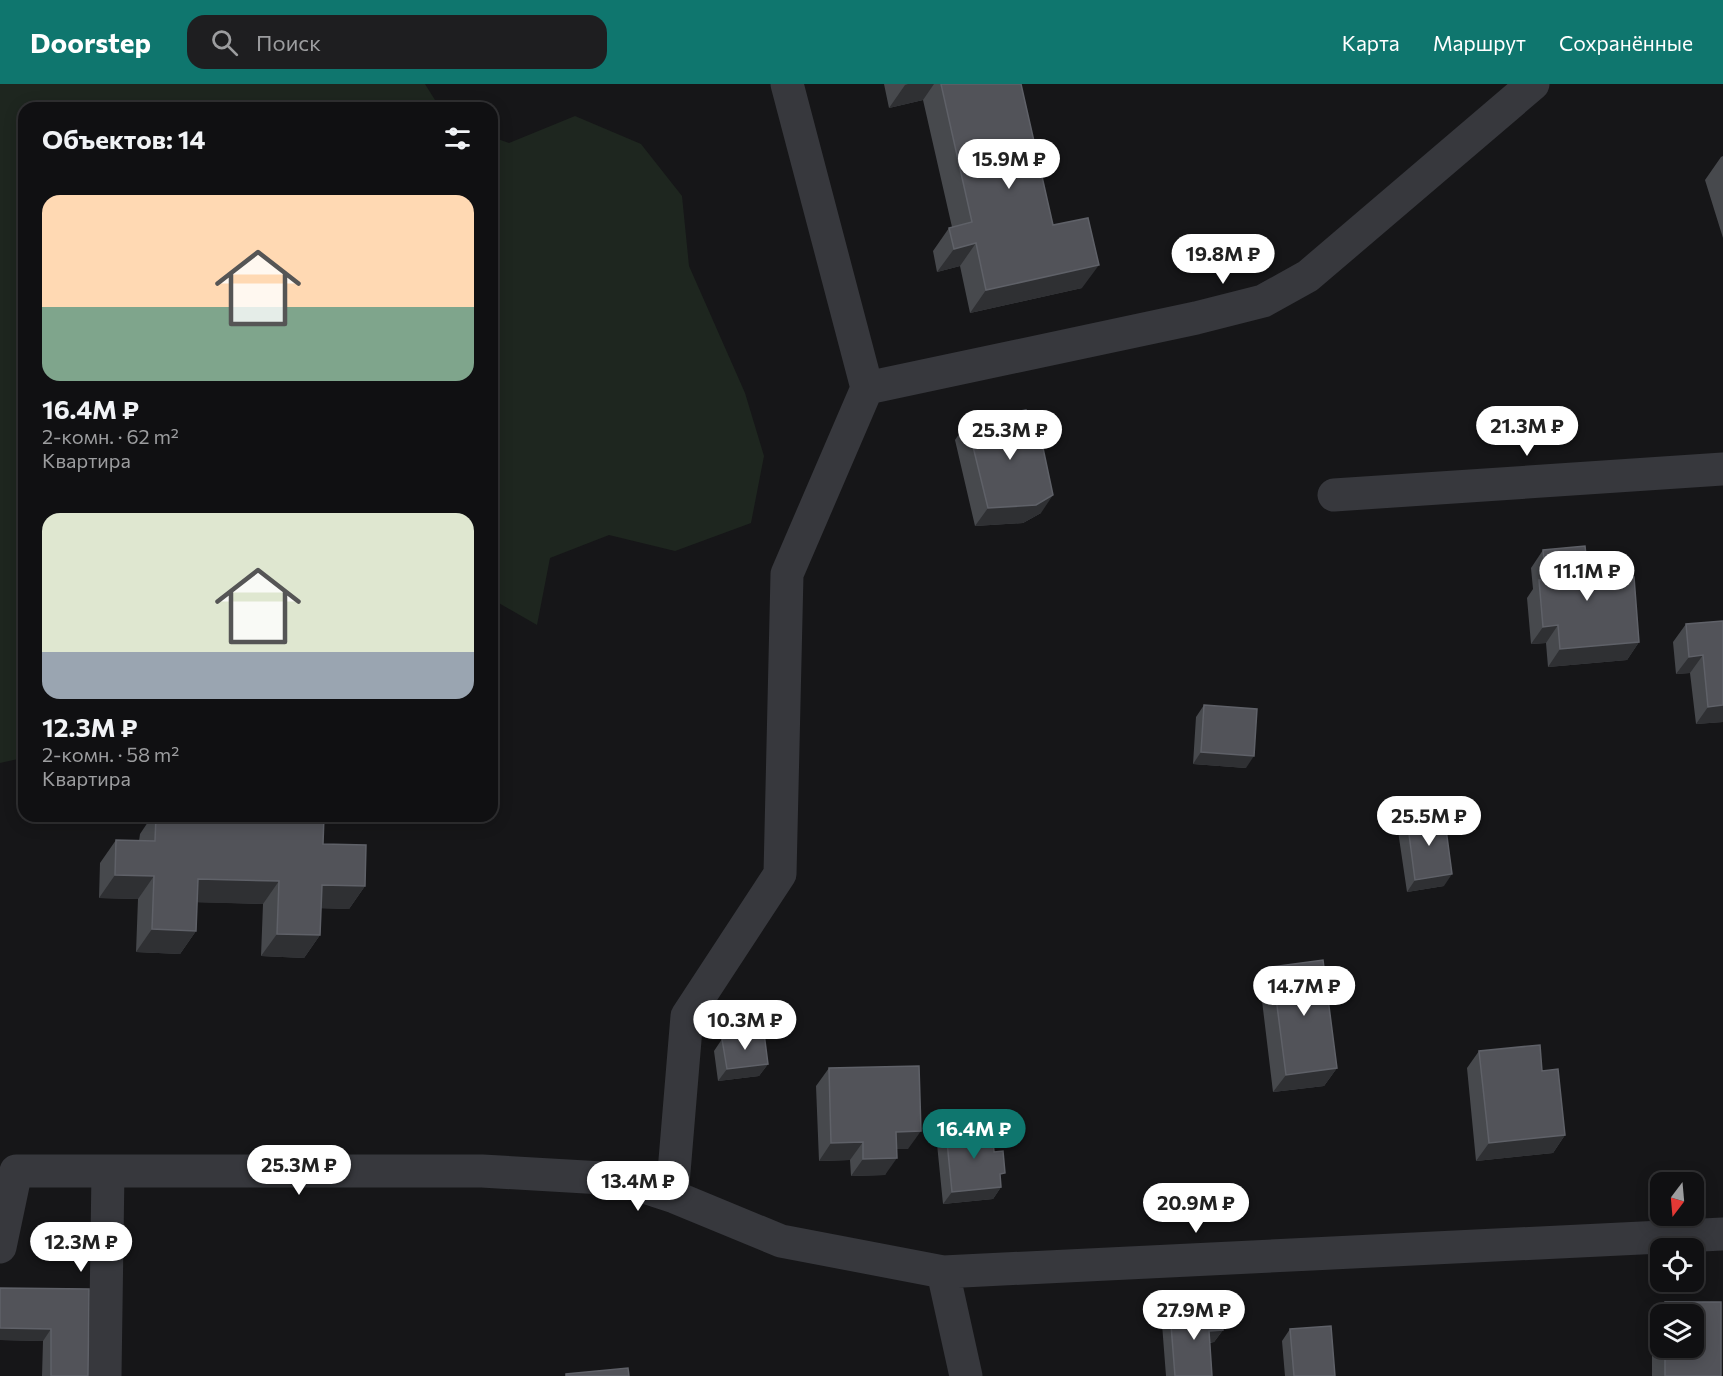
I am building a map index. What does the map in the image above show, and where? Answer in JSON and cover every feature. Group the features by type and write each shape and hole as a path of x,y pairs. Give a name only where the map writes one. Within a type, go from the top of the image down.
{"street":[{"path":"672,1196 687,1016 780,874 787,574 867,388 787,84"},
{"path":"867,388 1196,318 1263,301 1308,276 1533,84"},
{"path":"1334,495 1723,469"},
{"path":"0,1246 16,1171 482,1170 620,1179 672,1196 781,1241 943,1272 1723,1234"},
{"path":"105,1376 108,1171"},
{"path":"943,1272 966,1376"}],"shaded area":[{"path":"0,84 425,84 436,102 18,102 18,759 0,763"},
{"path":"575,116 641,144 682,196 689,266 745,393 764,456 751,523 675,551 609,535 550,558 537,625 498,602 498,139 509,143"}],"building":[{"path":"941,84 1021,84 1053,225 1088,218 1099,265 986,290 976,243 954,249 949,228 972,222"},
{"path":"1026,410 1033,446 1043,448 1053,495 1036,505 988,508 967,422"},
{"path":"1585,546 1587,564 1617,578 1634,577 1639,642 1560,649 1558,625 1543,627 1539,580 1546,580 1543,550"},
{"path":"1723,621 1723,705 1708,707 1703,655 1689,657 1686,624"},
{"path":"1204,705 1257,709 1254,756 1201,752"},
{"path":"1444,814 1452,874 1415,880 1407,819"},
{"path":"156,822 324,822 323,844 366,845 365,886 322,885 320,935 277,934 279,881 198,879 196,931 152,929 154,876 115,875 116,840 155,841"},
{"path":"1323,960 1337,1068 1286,1075 1272,967"},
{"path":"764,1033 768,1064 727,1069 722,1039"},
{"path":"1540,1045 1542,1071 1558,1069 1565,1135 1489,1143 1479,1051"},
{"path":"919,1066 921,1131 896,1132 897,1158 863,1159 863,1142 831,1143 829,1068"},
{"path":"992,1127 994,1152 1003,1151 1005,1173 1000,1174 1001,1187 952,1192 946,1132"},
{"path":"0,1288 89,1289 88,1376 51,1376 51,1329 0,1328"},
{"path":"1665,1302 1721,1302 1721,1376 1665,1376 1665,1358 1704,1358 1704,1304 1665,1304"},
{"path":"1221,1308 1223,1330 1209,1331 1212,1376 1175,1376 1170,1312"},
{"path":"1331,1326 1335,1376 1294,1376 1290,1329"},
{"path":"628,1368 629,1376 566,1376 566,1374"}]}
